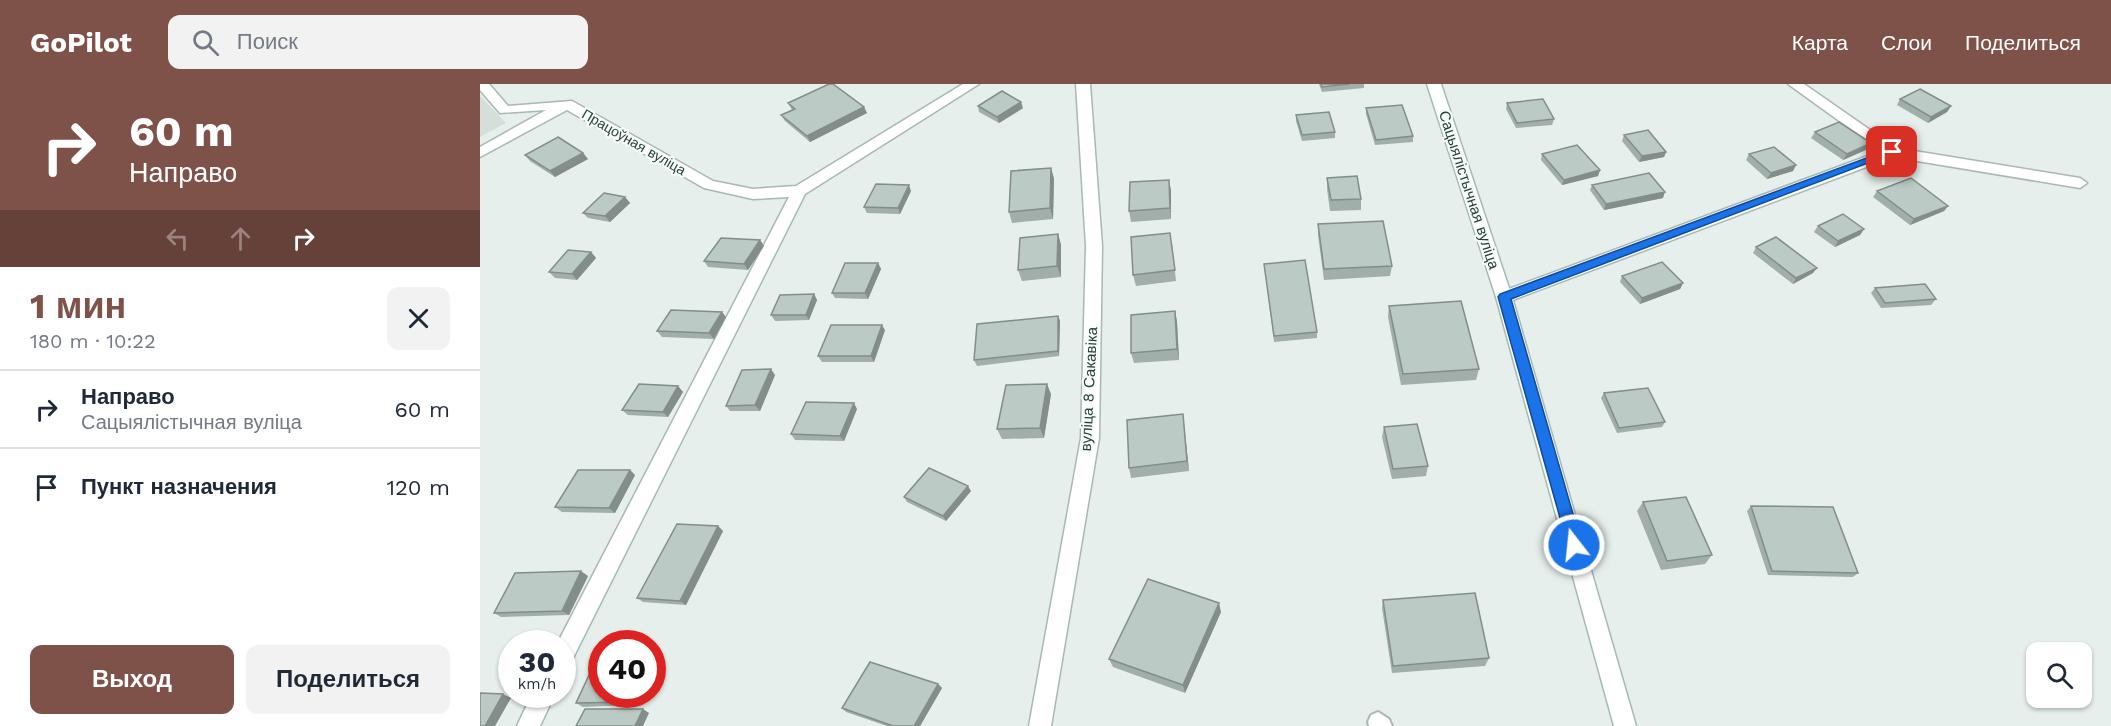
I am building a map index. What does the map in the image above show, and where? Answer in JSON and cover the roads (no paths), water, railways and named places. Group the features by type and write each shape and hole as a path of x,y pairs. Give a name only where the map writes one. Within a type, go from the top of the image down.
{"street":[{"path":"482,84 505,110 567,104"},
{"path":"576,630 799,192 972,84"},
{"name":"вуліца 8 Сакавіка","path":"1041,726 1090,438 1094,246 1083,84"},
{"name":"Сацыялістычная вуліца","path":"1434,84 1504,297 1625,726"},
{"path":"1795,84 1892,152 2080,183"},
{"name":"Працоўная вуліца","path":"480,153 567,104 709,185 753,194 799,192"},
{"path":"1504,297 1892,152"},
{"path":"528,726 537,708"}]}
